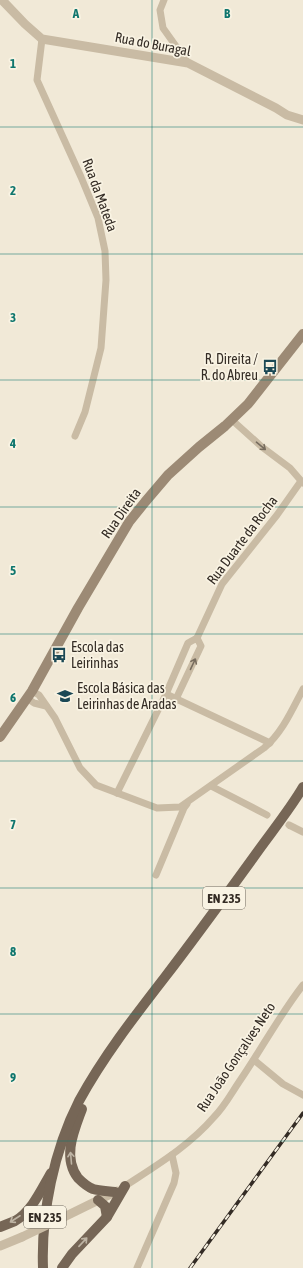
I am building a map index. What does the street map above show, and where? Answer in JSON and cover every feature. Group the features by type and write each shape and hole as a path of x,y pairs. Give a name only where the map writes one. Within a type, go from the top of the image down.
{"main road":[{"name":"Rua Direita","path":"0,738 29,695 129,522 168,475 232,420 252,398 303,334"},
{"name":"EN 235","path":"43,1268 44,1230 55,1166 67,1128 79,1102 92,1078 115,1044 270,835 303,786"},
{"path":"92,1078 72,1140 69,1158 73,1171 81,1181 92,1189 115,1192"},
{"path":"0,1227 16,1220 27,1211 36,1199 55,1166"},
{"path":"62,1268 72,1254 107,1217 125,1186"},
{"path":"92,1189 95,1201 105,1206 107,1217"}],"street":[{"path":"2,0 42,39"},
{"path":"164,0 160,10 164,28 188,63"},
{"name":"Rua do Buragal","path":"42,39 188,63 287,115 303,120"},
{"name":"Rua da Mateda","path":"42,39 37,80 98,218 105,251 106,280 101,348 85,412 75,436"},
{"path":"232,420 262,447 290,468 302,482"},
{"name":"Rua Duarte da Rocha","path":"197,638 222,584 302,482"},
{"path":"117,793 166,694 188,643 197,638 201,646 176,699"},
{"path":"29,695 39,695 63,732 80,768 96,785 157,808 180,807 270,743 287,720 303,690"},
{"path":"166,694 270,743"},
{"path":"211,786 267,815"},
{"path":"156,875 184,808 190,800"},
{"path":"289,825 303,832"},
{"name":"Rua João Gonçalves Neto","path":"0,1246 22,1237 115,1192 172,1156 216,1116 254,1060 288,1005 303,985"},
{"path":"254,1060 283,1084 303,1095"},
{"path":"137,1268 174,1183 176,1173 172,1156"}],"railway":[{"path":"190,1268 303,1113"}],"place":[{"name":"R. Direita / R. do Abreu","path":"270,367"},
{"name":"Escola das Leirinhas","path":"59,655"},
{"name":"Escola Básica das Leirinhas de Aradas","path":"65,696"}]}
